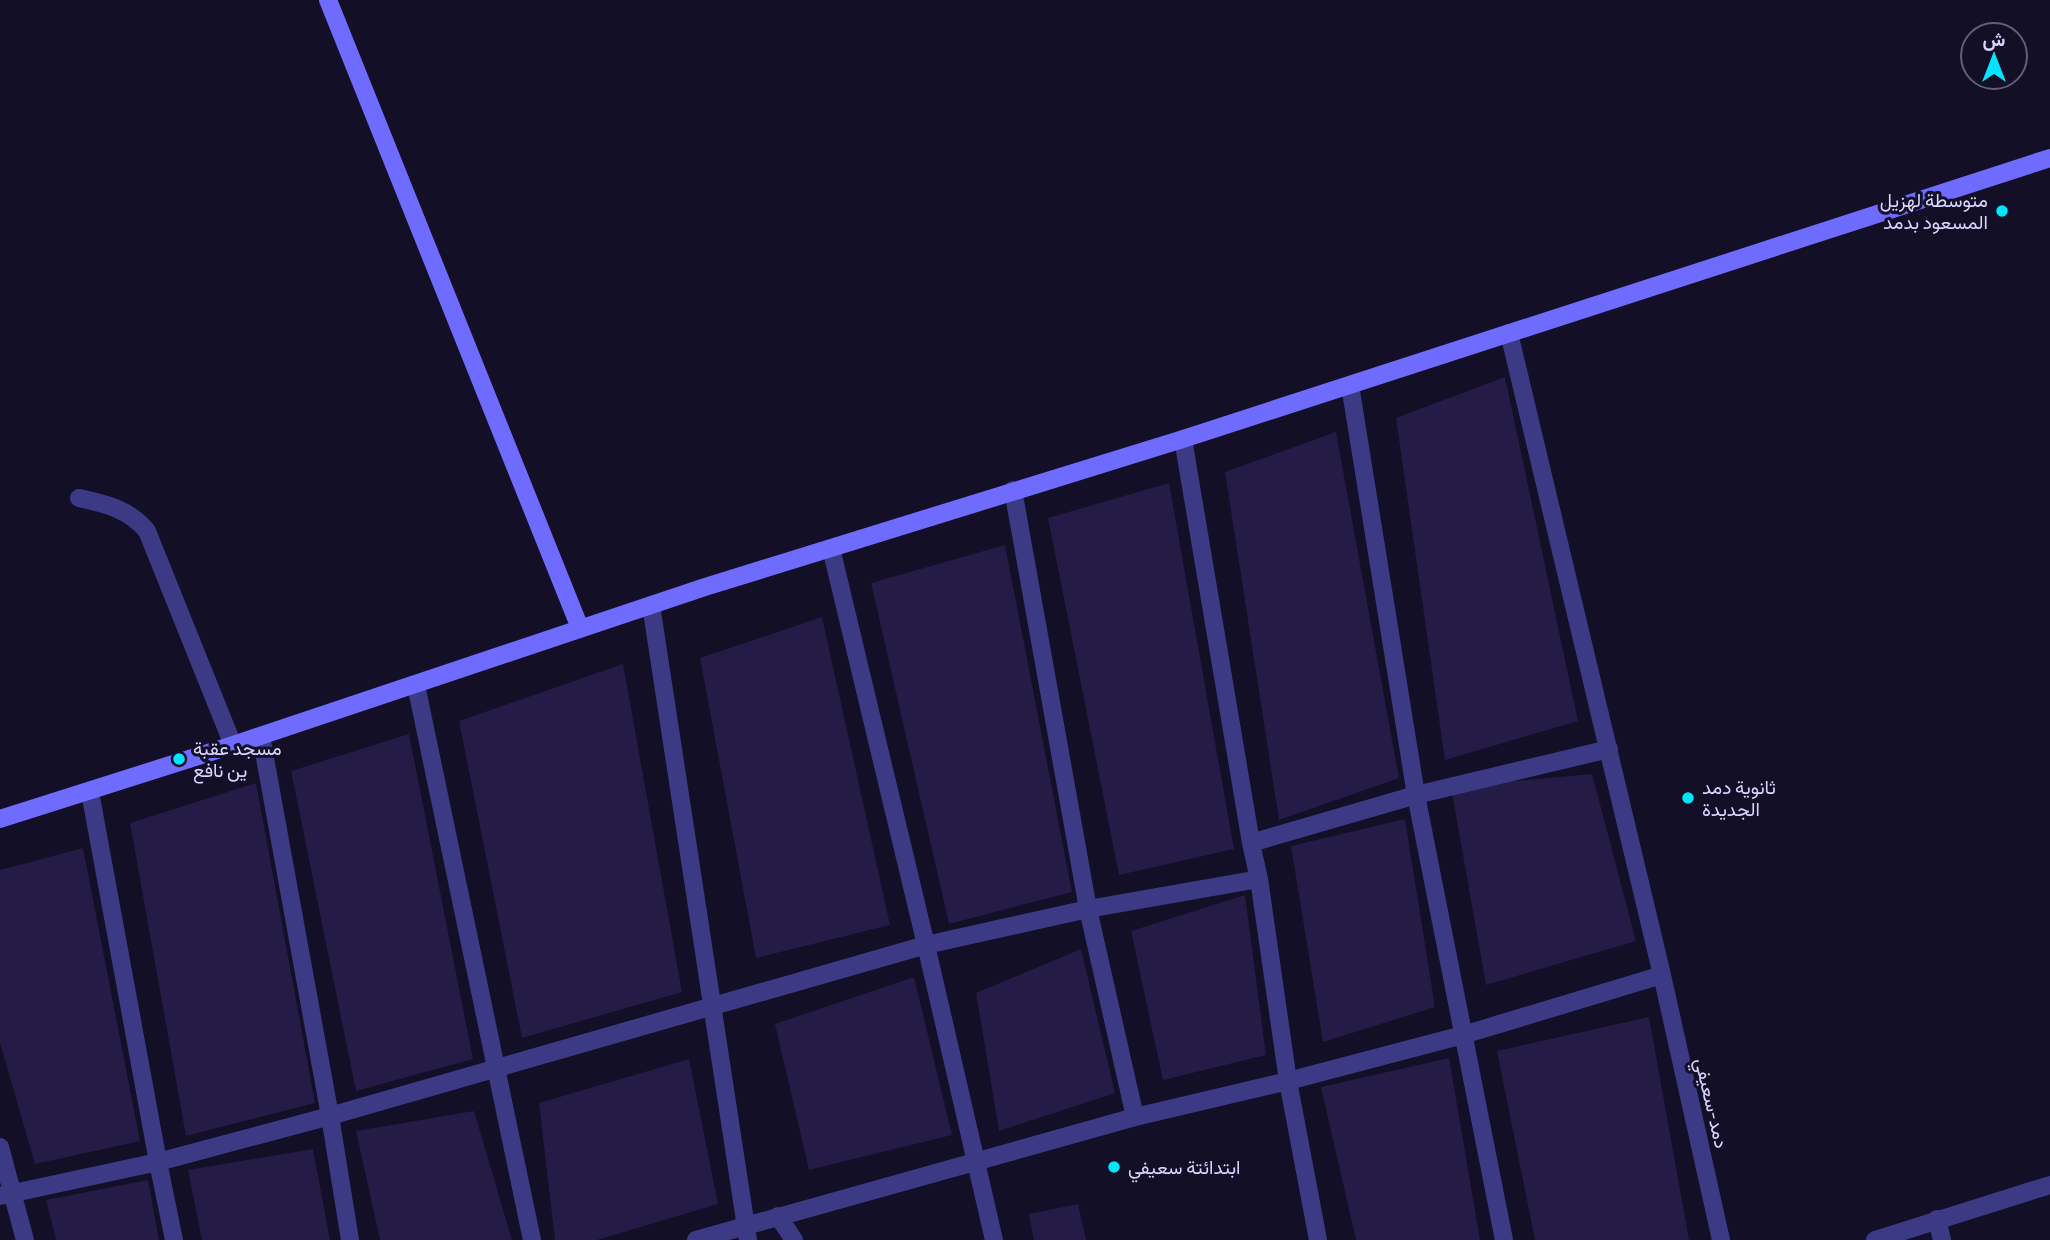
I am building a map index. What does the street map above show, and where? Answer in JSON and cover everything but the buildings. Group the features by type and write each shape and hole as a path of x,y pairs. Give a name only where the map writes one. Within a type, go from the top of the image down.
{"main road":[{"path":"328,0 580,628"},
{"path":"0,818 233,746 651,605 1183,439 2050,158"}],"street":[{"name":"دمد-سعيفي","path":"1509,333 1662,975 1721,1240"},
{"path":"1349,385 1416,795 1504,1240"},
{"path":"1183,439 1259,879 1288,1081 1318,1240"},
{"path":"1013,490 1088,909 1135,1117"},
{"path":"79,498 114,506 137,519 147,531 233,746"},
{"path":"831,548 994,1240"},
{"path":"651,605 747,1232"},
{"path":"416,685 532,1240"},
{"path":"261,736 350,1240"},
{"path":"1251,843 1416,795 1609,750"},
{"path":"90,792 174,1240"},
{"path":"6,1194 158,1162 330,1116 926,944 1088,909 1259,879"},
{"path":"696,1240 747,1232 778,1216 1135,1117 1288,1081 1463,1035 1662,975"},
{"path":"0,1147 6,1194 25,1240"},
{"path":"1875,1240 2050,1185"},
{"path":"778,1216 794,1240"},
{"path":"1937,1219 1942,1240"}],"place":[{"name":"متوسطة لهزيل المسعود بدمد","path":"2002,211"},
{"name":"مسجد عقبة ين نافع","path":"179,759"},
{"name":"ثانوية دمد الجديدة","path":"1688,798"},
{"name":"ابتدائتة سعيفي","path":"1114,1167"}]}
